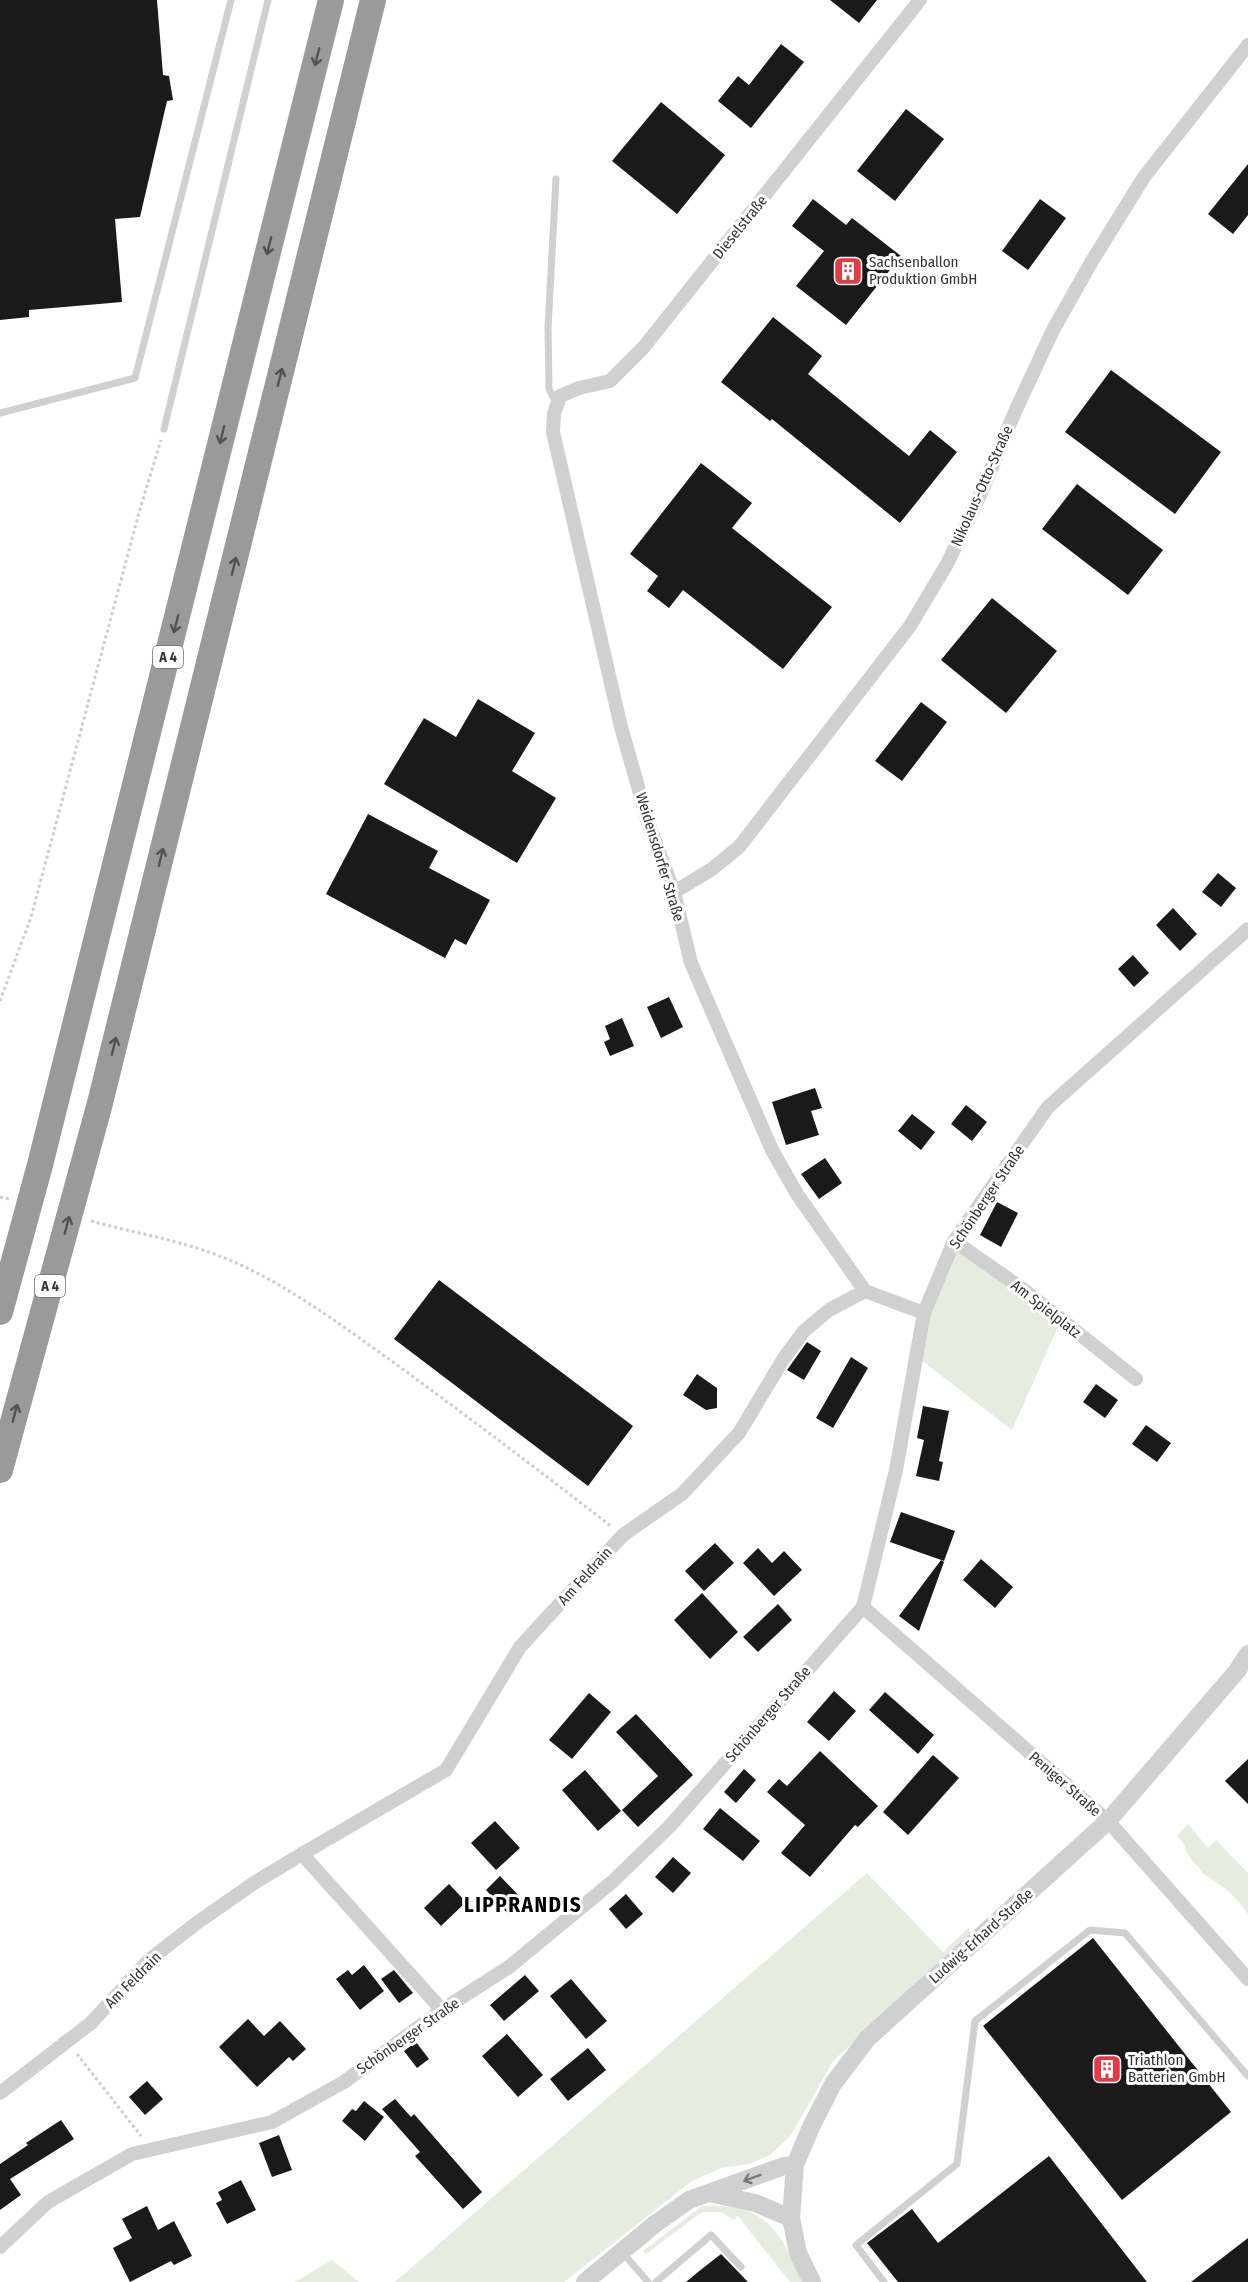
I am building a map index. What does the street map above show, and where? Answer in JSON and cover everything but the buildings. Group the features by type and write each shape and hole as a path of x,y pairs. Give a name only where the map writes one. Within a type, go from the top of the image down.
{"highway":[{"name":"A 4","path":"0,1312 40,1165 331,0"},
{"name":"A 4","path":"0,1470 100,1103 373,0"}],"street":[{"name":"Dieselstraße","path":"558,404 560,396 579,388 610,381 643,348 920,0"},
{"name":"Nikolaus-Otto-Straße","path":"674,892 712,869 739,847 910,626 947,564 1048,341 1092,261 1144,177 1248,45"},
{"name":"Weidensdorfer Straße","path":"558,404 554,414 553,432 621,727 649,825 674,892 691,963 772,1150 796,1194 865,1291"},
{"name":"Schönberger Straße","path":"0,2247 48,2202 132,2154 272,2122 344,2082 442,2010 509,1967 620,1874 669,1827 863,1607 896,1470 924,1313 954,1241 1048,1107 1248,928"},
{"name":"Am Spielplatz","path":"954,1241 1024,1290 1136,1379"},
{"path":"865,1291 924,1313"},
{"name":"Am Feldrain","path":"0,2093 91,2023 149,1960 198,1922 254,1883 446,1770 520,1647 623,1535 682,1494 739,1433 784,1358 804,1331 829,1310 865,1291"},
{"name":"Peniger Straße","path":"863,1607 1108,1821 1248,1980"},
{"name":"Ludwig-Erhard-Straße","path":"812,2282 798,2253 791,2218 795,2165 833,2084 867,2039 1108,1821 1237,1671 1248,1653"},
{"path":"302,1854 442,2010"},
{"path":"585,2282 689,2200 784,2166 795,2165"},
{"path":"709,2193 755,2203 791,2218"}],"lane":[{"path":"0,413 135,378 231,0"},
{"path":"164,429 268,0"},
{"path":"556,179 548,328 549,390 558,404"},
{"path":"884,2282 856,2245 957,2164 975,2021 1090,1930 1125,1933 1248,2076"},
{"path":"656,2282 711,2235 741,2267"},
{"path":"622,2252 648,2282"}],"path":[{"path":"0,1001 31,916 140,508 164,429"},
{"path":"134,1233 226,1259 264,1277 342,1326 483,1427 623,1535"},
{"path":"72,2048 144,2140 149,2150"}],"shaded area":[{"path":"954,1241 1061,1320 1012,1430 916,1356"},
{"path":"1188,1824 1208,1848 1216,1840 1248,1873 1248,1914 1233,1896 1202,1873 1191,1860 1177,1836"},
{"path":"867,1873 943,1952 968,1928 972,1933 833,2061 791,2135 770,2155 749,2164 721,2168 692,2181 564,2282 395,2282"},
{"path":"702,2206 741,2209 756,2215 767,2223 786,2247 802,2282 790,2282 738,2216 734,2220 721,2212 702,2212 646,2254 643,2251"},
{"path":"332,2260 359,2282 295,2282"}],"place":[{"name":"Sachsenballon Produktion GmbH","path":"848,271"},
{"name":"Triathlon Batterien GmbH","path":"1107,2069"}],"district":[{"name":"LIPPRANDIS","path":"523,1905"}]}
